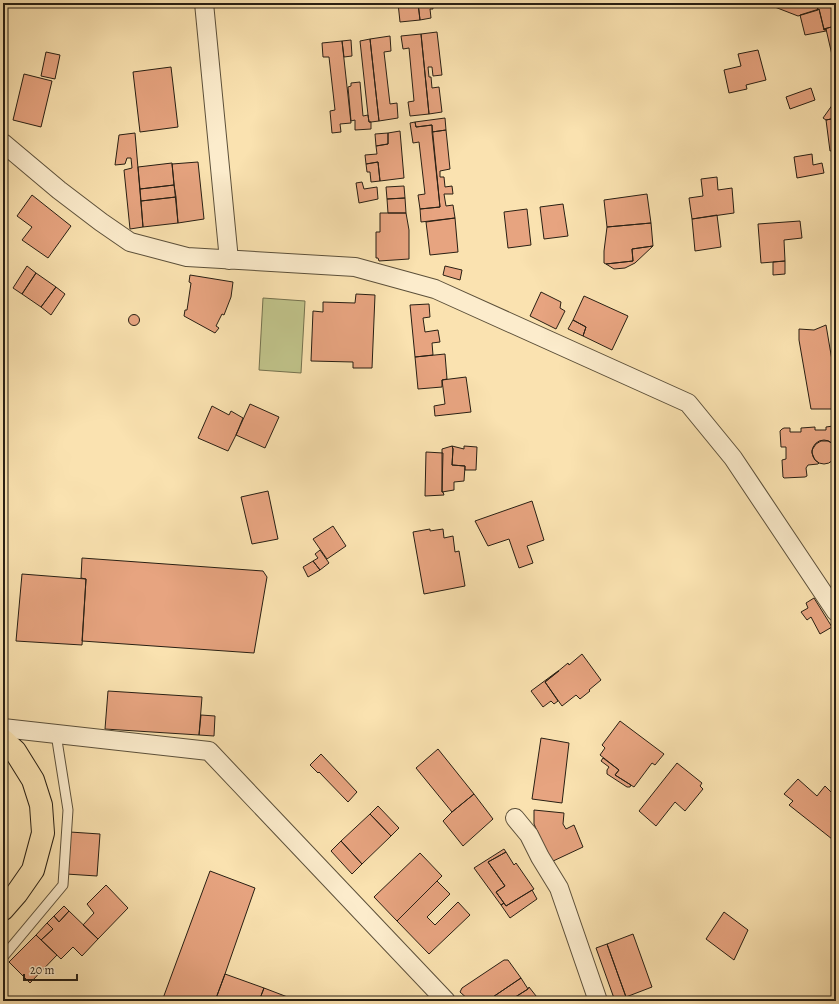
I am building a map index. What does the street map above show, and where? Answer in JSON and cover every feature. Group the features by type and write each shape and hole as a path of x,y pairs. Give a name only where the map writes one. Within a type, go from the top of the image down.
{"highway":[{"path":"3,740 15,751 33,780 41,805 44,833 33,870 17,893 3,909"}],"street":[{"path":"204,3 229,260"},
{"path":"3,143 59,190 130,242 187,257 355,266 435,289 688,403 733,458 836,612"},
{"path":"3,728 209,751 446,1001"},
{"path":"515,818 529,835 540,857 559,888 598,1001"}],"lane":[{"path":"3,957 63,885 68,810 56,734"}],"green space":[{"path":"263,298 305,301 301,373 259,370"}],"building":[{"path":"398,3 418,3 420,20 400,22"},
{"path":"418,3 432,3 433,9 430,9 431,18 420,20"},
{"path":"767,3 816,3 818,10 798,16"},
{"path":"816,3 836,3 835,26 824,29"},
{"path":"819,9 824,30 826,29 826,31 805,35 800,15"},
{"path":"834,23 836,23 836,54 832,55 826,29 824,29 835,26"},
{"path":"437,32 442,75 433,76 432,67 428,67 432,88 439,87 442,112 429,114 421,34"},
{"path":"421,34 429,114 410,116 408,102 414,101 409,48 403,49 401,36"},
{"path":"390,36 391,51 384,52 390,104 397,103 398,118 379,121 370,39"},
{"path":"370,39 379,121 369,122 360,41"},
{"path":"351,40 352,56 344,57 342,41"},
{"path":"342,41 351,123 340,124 341,132 332,133 330,111 335,110 329,57 323,57 322,43"},
{"path":"758,50 766,80 746,85 747,89 729,93 724,70 741,66 738,54"},
{"path":"46,52 60,55 55,79 41,76"},
{"path":"171,67 178,127 140,132 133,72"},
{"path":"24,74 52,81 41,127 13,120"},
{"path":"360,82 363,116 368,115 369,122 371,122 371,129 355,130 355,120 351,121 348,87 351,86 351,83"},
{"path":"811,88 815,100 790,109 786,97"},
{"path":"833,104 836,107 836,118 826,120 823,118"},
{"path":"445,118 446,130 432,132 432,125 416,127 415,122"},
{"path":"836,118 836,150 830,151 826,120"},
{"path":"415,122 416,127 432,125 440,207 420,209 418,195 425,194 419,142 413,143 410,123"},
{"path":"446,130 450,169 440,171 440,177 444,177 445,187 452,186 453,194 444,194 446,206 453,205 455,218 421,222 420,209 440,207 432,132"},
{"path":"400,131 404,178 380,181 378,162 366,164 365,155 377,154 376,146 388,144 388,133"},
{"path":"135,133 143,227 130,229 124,170 132,168 131,158 127,158 125,164 115,165 119,135"},
{"path":"388,133 388,144 376,146 375,134"},
{"path":"812,154 813,165 822,163 824,173 797,178 794,157"},
{"path":"198,162 204,219 178,223 172,164"},
{"path":"378,162 380,181 371,182 370,172 367,172 366,164"},
{"path":"172,163 174,185 140,189 138,167"},
{"path":"717,177 718,190 732,188 734,213 692,219 689,198 703,196 701,179"},
{"path":"362,182 364,189 377,187 378,199 359,203 356,183"},
{"path":"174,185 176,197 141,201 140,189"},
{"path":"404,186 405,198 387,199 386,187"},
{"path":"647,194 651,223 607,227 604,200"},
{"path":"32,195 71,226 48,258 22,240 32,227 17,216"},
{"path":"176,197 178,223 143,227 141,201"},
{"path":"405,198 406,213 388,213 387,199"},
{"path":"563,204 568,236 544,239 540,207"},
{"path":"527,209 531,245 508,248 504,212"},
{"path":"380,213 406,213 409,230 409,259 379,261 378,258 376,258 376,232 380,232"},
{"path":"717,215 721,247 695,251 692,219"},
{"path":"455,218 458,252 430,255 426,222"},
{"path":"800,221 802,238 784,240 785,261 761,263 758,224"},
{"path":"651,223 653,246 632,249 633,261 604,263 607,227"},
{"path":"653,246 635,263 625,268 614,269 606,264 633,261 632,249"},
{"path":"785,261 785,274 773,275 773,262"},
{"path":"27,266 36,273 22,294 13,288"},
{"path":"445,266 462,270 460,280 443,275"},
{"path":"36,273 56,287 41,307 22,294"},
{"path":"190,275 233,282 231,297 224,315 222,314 216,326 219,328 215,333 184,316 185,310 187,310 191,283 189,282"},
{"path":"56,287 65,294 51,315 41,307"},
{"path":"541,292 561,302 560,308 565,311 556,329 530,316"},
{"path":"356,294 375,295 372,368 353,368 353,362 311,361 313,311 323,312 323,302 355,303"},
{"path":"584,296 628,316 612,350 583,336 586,327 573,320"},
{"path":"429,304 430,317 423,318 425,332 438,330 440,342 432,343 433,355 415,357 410,305"},
{"path":"132,315 136,315 138,316 138,324 132,325 129,322 129,318"},
{"path":"573,320 586,327 583,336 568,329"},
{"path":"826,325 836,384 836,409 811,409 799,340 799,329 814,330"},
{"path":"445,354 447,379 442,380 442,387 418,389 415,357"},
{"path":"466,377 471,412 435,416 434,406 445,404 442,380"},
{"path":"250,404 279,417 265,448 236,435"},
{"path":"212,406 229,415 231,411 243,418 228,451 198,438"},
{"path":"833,426 836,428 836,449 833,444 828,441 821,441 816,444 812,450 815,460 819,463 808,465 806,468 807,476 784,478 782,460 786,459 786,447 781,447 780,431 784,428 790,428 790,432 801,432 801,428 815,427 815,430 826,430 826,427"},
{"path":"824,440 832,444 836,452 832,460 824,464 816,460 812,452 816,444"},
{"path":"452,446 464,449 464,446 477,447 476,470 465,470 465,466 452,465"},
{"path":"452,446 452,465 465,466 464,481 454,482 454,490 442,492 442,449"},
{"path":"426,452 443,453 442,492 444,495 425,496"},
{"path":"268,491 278,539 252,544 241,497"},
{"path":"532,501 544,540 527,546 533,563 519,568 509,539 488,546 475,521"},
{"path":"333,526 346,546 327,559 313,539"},
{"path":"430,529 430,531 443,529 444,538 453,536 455,552 459,551 465,586 424,594 413,532"},
{"path":"320,550 329,563 320,570 313,561 318,558 315,554"},
{"path":"82,558 263,571 267,577 254,653 82,641 86,579 81,578"},
{"path":"313,561 320,570 308,577 303,567"},
{"path":"22,574 86,579 82,645 16,641"},
{"path":"814,598 832,627 820,634 811,617 807,620 801,612 808,608 806,603"},
{"path":"582,654 601,680 580,699 576,695 562,706 545,682 568,663 569,665"},
{"path":"558,671 545,682 558,701 554,704 551,701 543,707 531,691"},
{"path":"108,691 202,697 199,735 105,729"},
{"path":"201,715 215,716 214,736 199,735"},
{"path":"620,721 664,754 655,765 652,763 634,787 615,775 619,770 600,755 605,748 602,745"},
{"path":"541,738 569,743 562,803 532,799"},
{"path":"438,749 474,794 452,812 416,768"},
{"path":"321,754 357,792 348,802 319,772 318,773 310,765"},
{"path":"603,758 619,770 615,775 631,785 630,787 627,787 607,774 609,767 601,761"},
{"path":"677,763 702,783 700,786 703,789 685,811 675,802 656,826 639,811"},
{"path":"798,779 817,796 825,786 833,794 831,796 836,801 836,834 832,839 789,805 793,801 784,794"},
{"path":"474,794 493,819 463,846 443,821"},
{"path":"378,806 399,828 391,836 370,814"},
{"path":"534,810 564,813 563,824 566,829 574,825 583,847 551,862 534,824"},
{"path":"370,814 391,836 362,864 341,841"},
{"path":"70,832 100,834 97,876 66,874"},
{"path":"341,841 362,864 352,874 331,851"},
{"path":"504,849 506,852 488,862 505,886 496,892 504,903 501,905 474,868"},
{"path":"506,852 514,865 516,863 534,889 506,906 496,892 505,886 488,862"},
{"path":"420,853 442,876 397,921 374,897"},
{"path":"210,871 255,888 225,974 215,1001 162,1001"},
{"path":"437,881 450,894 427,917 435,925 458,902 470,915 429,954 397,921"},
{"path":"106,885 128,908 98,939 83,925 94,913 87,904"},
{"path":"532,890 537,899 510,918 501,905 504,903 506,906"},
{"path":"64,906 69,911 59,922 54,916"},
{"path":"69,911 98,939 82,956 73,947 61,959 41,940 53,929 47,923 54,916 59,922"},
{"path":"724,912 748,930 734,960 706,939"},
{"path":"47,923 53,929 41,940 36,935"},
{"path":"633,934 652,987 626,997 607,944"},
{"path":"36,935 57,955 30,983 9,962"},
{"path":"607,944 626,997 616,1001 596,948"},
{"path":"504,960 508,960 521,978 487,1001 470,1001 460,992 462,988"},
{"path":"225,974 264,988 259,1001 215,1001"},
{"path":"521,978 528,989 509,1001 487,1001"},
{"path":"529,987 540,1001 509,1001 528,989"},
{"path":"264,988 298,1001 259,1001"}]}
